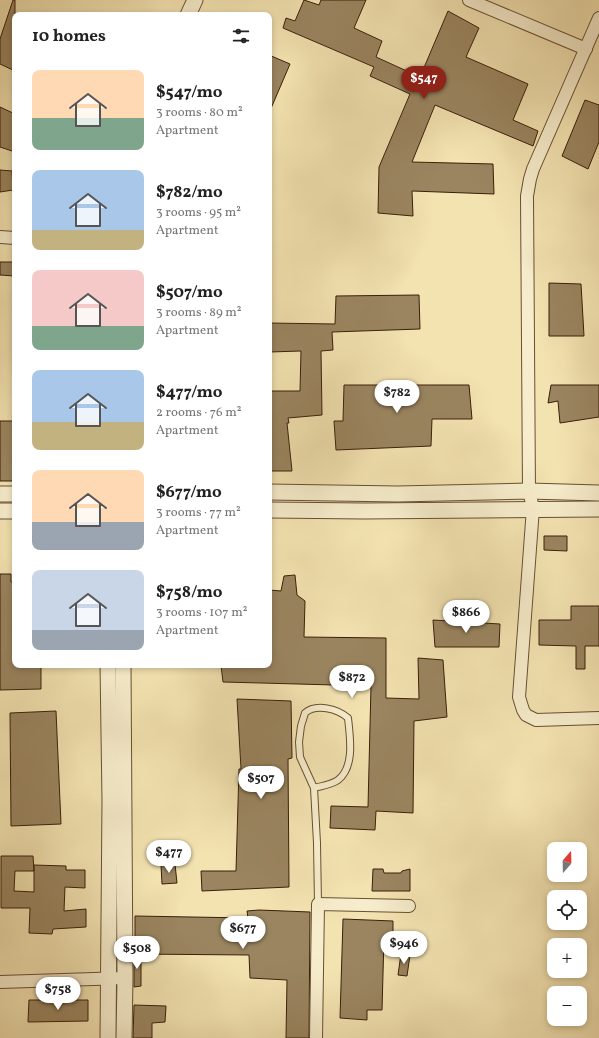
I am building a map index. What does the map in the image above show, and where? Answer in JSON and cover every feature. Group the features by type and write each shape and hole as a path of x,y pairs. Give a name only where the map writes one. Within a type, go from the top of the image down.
{"street":[{"path":"189,12 195,0"},
{"path":"469,0 591,47"},
{"path":"599,18 591,47 533,169 527,196 529,491 533,508 519,697 522,710 526,715 536,720 599,718"},
{"path":"0,237 12,238"},
{"path":"272,492 398,494 529,491 599,493"},
{"path":"0,494 12,494"},
{"path":"272,510 364,511 533,508 599,509"},
{"path":"0,512 12,511"},
{"path":"108,668 126,978 124,1038"},
{"path":"108,1038 108,979 123,668"},
{"path":"108,685 123,686"},
{"path":"316,1038 318,904 409,906"},
{"path":"0,982 126,978"}],"lane":[{"path":"314,788 330,784 338,780 345,770 349,760 351,742 348,718 331,709 314,708 305,713 301,726 299,742 300,757 314,788 318,904"}],"building":[{"path":"13,0 15,0 15,12 12,12 12,70 0,64 0,39"},
{"path":"304,0 319,5 321,0 366,0 354,28 382,41 376,57 420,77 448,11 479,28 466,57 528,84 513,120 538,131 533,146 435,105 412,162 493,164 494,194 412,191 413,216 378,213 379,167 410,94 370,76 374,67 283,28 286,18 295,21"},
{"path":"272,56 290,64 272,106"},
{"path":"585,100 599,105 599,142 588,169 562,156"},
{"path":"0,107 12,113 12,151 0,147"},
{"path":"0,170 12,171 12,190 0,192"},
{"path":"0,262 12,262 12,276 0,275"},
{"path":"549,283 581,284 584,336 549,336"},
{"path":"419,295 420,329 332,332 333,350 321,351 322,415 288,418 289,423 287,423 292,471 272,471 272,391 300,391 301,351 272,352 272,323 335,324 336,296"},
{"path":"344,385 469,385 472,419 432,419 431,446 336,450 334,421 343,421"},
{"path":"551,385 599,385 599,417 560,423 558,401 548,403"},
{"path":"0,421 12,421 12,481 0,481"},
{"path":"544,536 567,536 567,551 544,550"},
{"path":"0,574 11,574 12,668 41,668 41,689 0,690"},
{"path":"295,575 297,595 305,601 304,637 386,638 386,698 419,699 418,658 443,660 447,717 414,721 413,813 376,811 375,830 330,828 331,806 368,807 371,686 223,682 221,668 272,668 272,590 281,591 284,576"},
{"path":"571,606 599,606 599,646 585,646 585,669 576,669 576,646 539,645 539,620 571,620"},
{"path":"433,620 500,624 499,647 435,647"},
{"path":"237,699 291,701 292,758 288,759 289,887 202,891 201,871 236,871 239,769 241,769"},
{"path":"56,711 61,824 11,826 10,713"},
{"path":"1,856 33,856 34,871 34,865 66,866 66,870 85,870 85,888 65,887 64,911 86,909 86,927 53,929 52,934 29,933 30,908 1,908","holes":["15,871 34,871 34,892 14,891"]},
{"path":"175,864 177,883 162,884 161,865"},
{"path":"373,869 383,869 384,873 401,873 402,871 410,869 410,891 372,891"},
{"path":"247,911 310,912 309,1038 286,1038 287,980 250,978 249,955 135,954 135,916 248,918"},
{"path":"343,919 393,921 393,938 384,938 382,1010 367,1010 367,1020 340,1018"},
{"path":"134,954 141,954 141,986 134,987"},
{"path":"401,954 410,955 407,976 398,975"},
{"path":"29,1000 88,1000 88,1021 28,1022"},
{"path":"134,1005 166,1006 165,1022 152,1023 152,1038 133,1038"}]}
